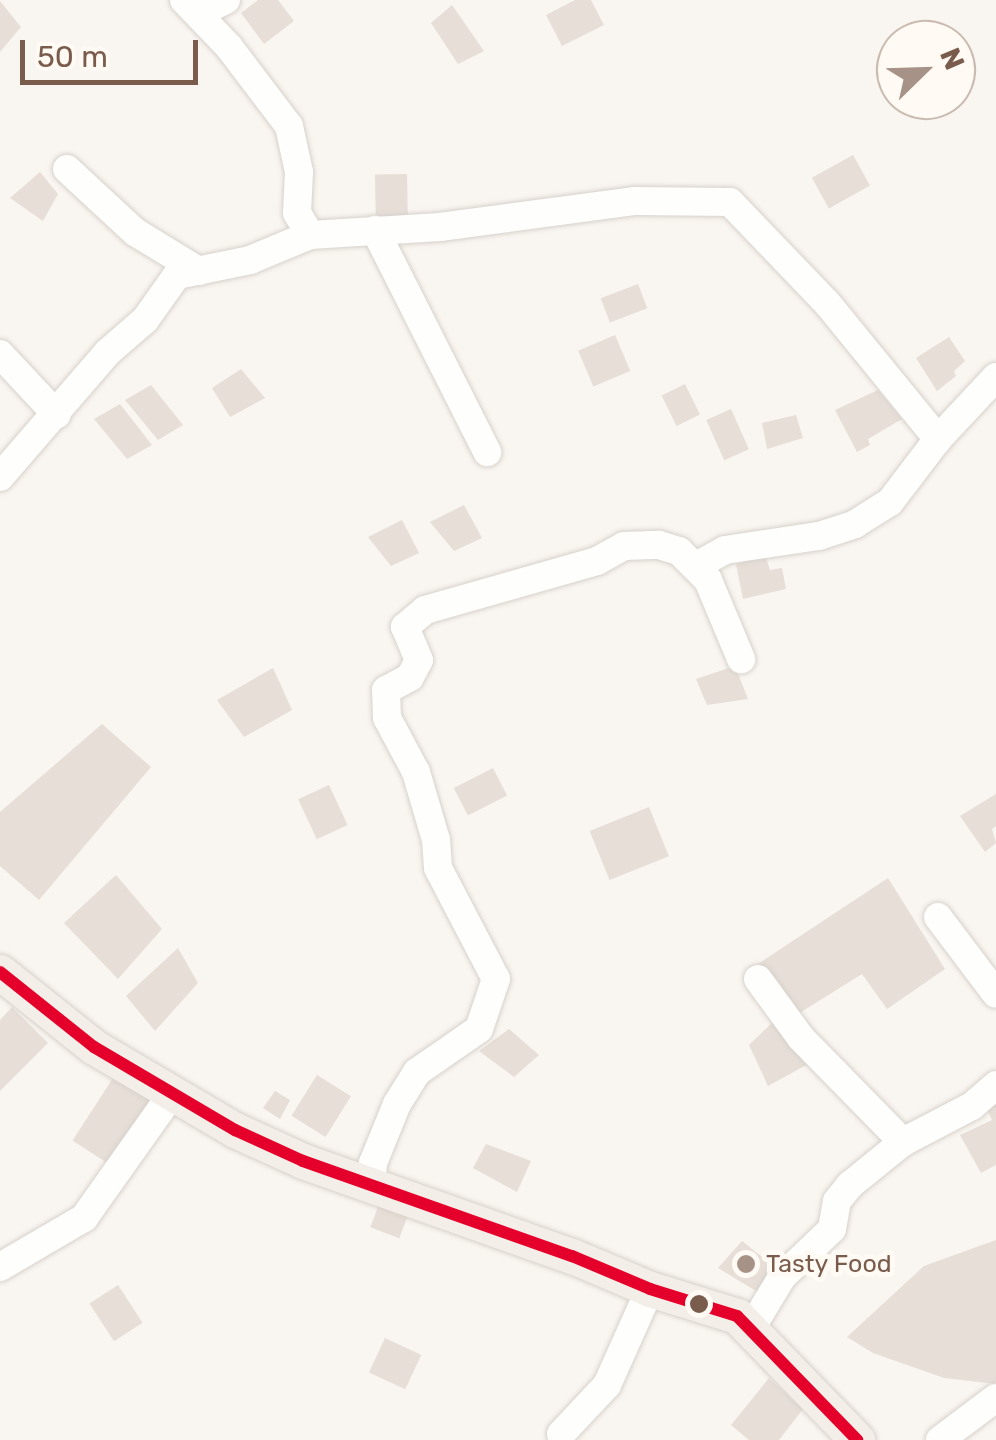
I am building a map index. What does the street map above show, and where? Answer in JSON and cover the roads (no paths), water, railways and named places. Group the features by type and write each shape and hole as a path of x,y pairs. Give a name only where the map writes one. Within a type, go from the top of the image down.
{"main road":[{"path":"0,972 94,1047 171,1096 303,1161 572,1256 650,1289 737,1316 857,1440"}],"street":[{"path":"226,0 191,6 289,126 300,172 297,213 310,235"},
{"path":"67,169 135,232 199,271"},
{"path":"0,477 108,352 145,320 176,276 250,260 310,235 440,227 635,201 730,202 828,303 938,439"},
{"path":"375,230 487,452"},
{"path":"0,354 57,415"},
{"path":"698,566 724,550 819,536 856,524 890,502 936,448 938,439 996,377"},
{"path":"372,1186 373,1163 397,1104 417,1072 479,1029 496,979 438,868 436,840 416,772 387,718 386,690 410,677 419,660 405,628 425,610 598,561 624,546 660,545 679,551 698,566 741,659"},
{"path":"938,917 996,994"},
{"path":"758,979 802,1038 903,1142"},
{"path":"750,1330 782,1277 832,1229 838,1201 850,1185 903,1142 972,1106 996,1085"},
{"path":"0,1268 84,1218 171,1096"},
{"path":"562,1434 606,1386 650,1289"},
{"path":"940,1440 996,1398"}],"place":[{"name":"Tasty Food","path":"746,1264"}]}
